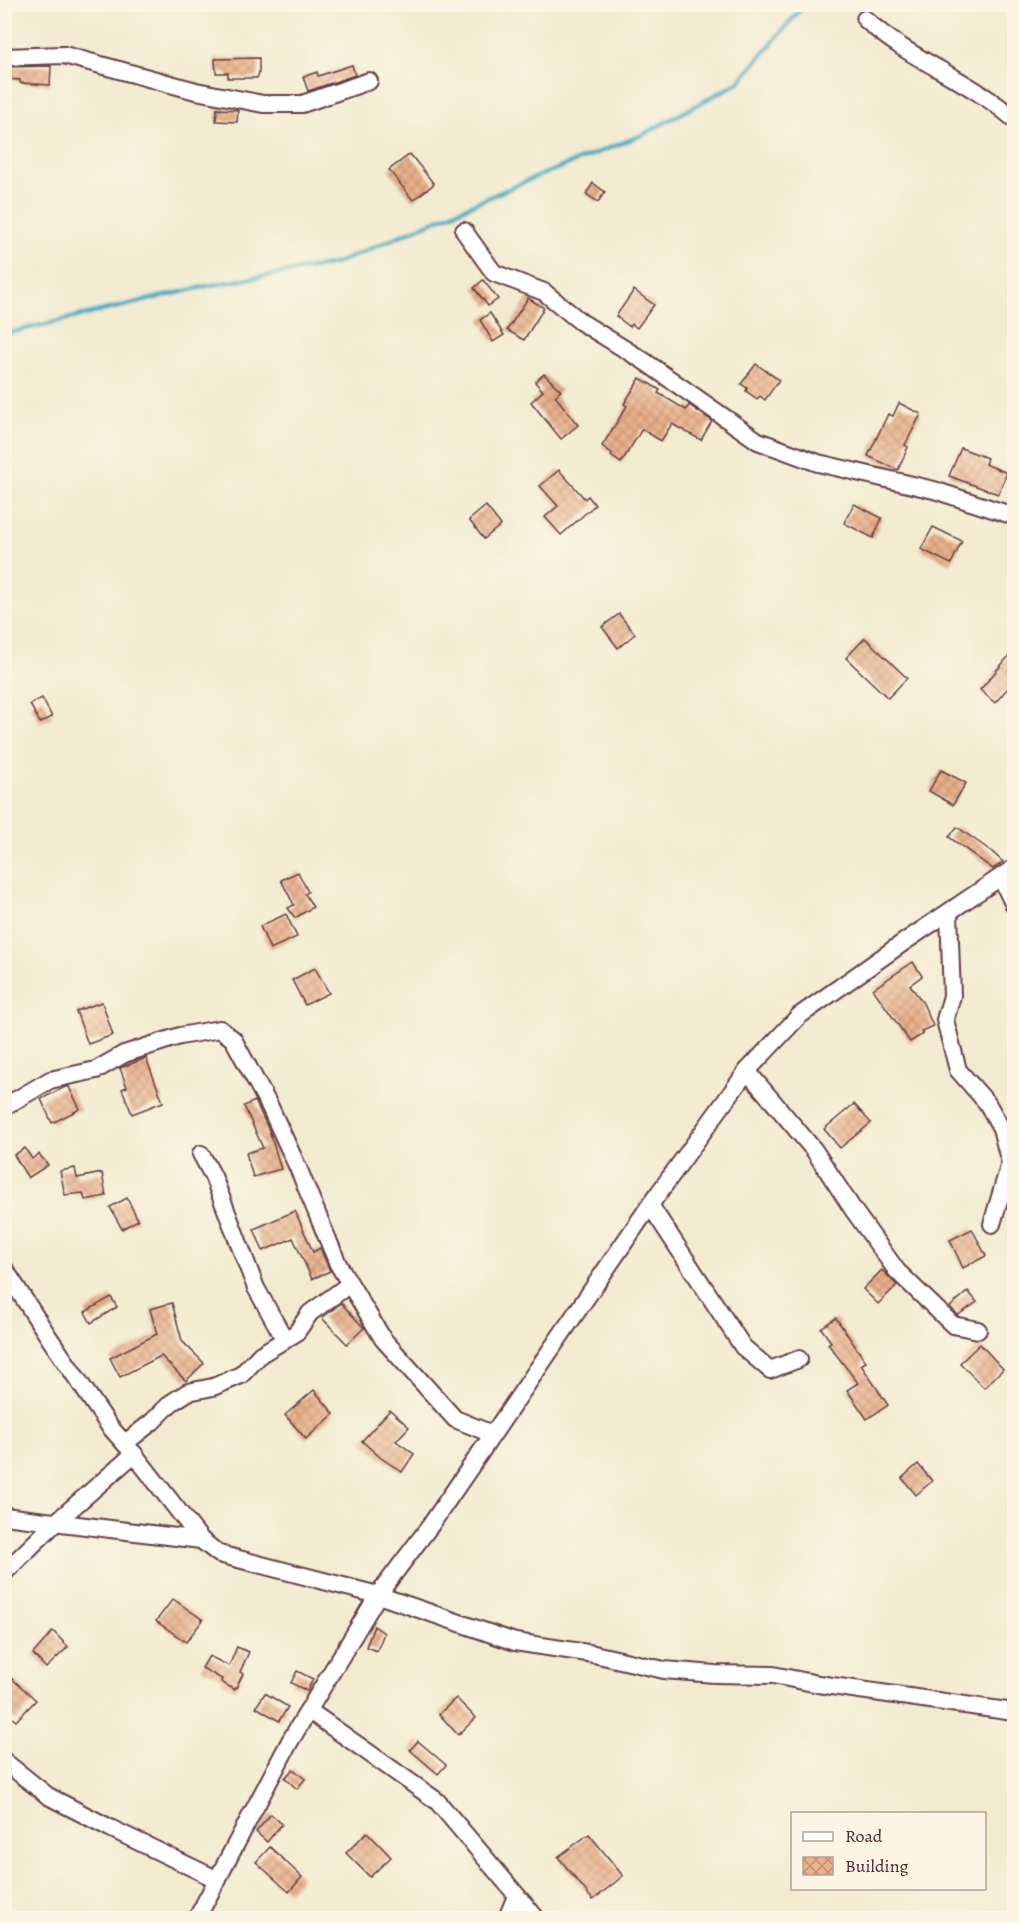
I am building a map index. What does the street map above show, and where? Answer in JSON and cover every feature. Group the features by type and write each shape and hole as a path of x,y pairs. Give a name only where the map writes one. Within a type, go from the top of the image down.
{"street":[{"path":"865,19 884,37 995,103 1014,119"},
{"path":"4,57 64,55 196,91 263,104 302,104 369,81"},
{"path":"464,231 494,273 544,292 581,322 644,361 758,441 818,463 933,490 1014,516"},
{"path":"197,1918 290,1741 378,1595 430,1526 650,1205 747,1071 799,1016 1008,873 1014,905"},
{"path":"949,913 952,996 945,1020 958,1070 987,1103 1001,1128 1010,1163 992,1224"},
{"path":"4,1107 50,1080 96,1070 124,1054 180,1036 220,1029 233,1039 270,1107 338,1264 383,1339 455,1419 492,1434"},
{"path":"747,1071 814,1150 897,1271 953,1325 978,1330"},
{"path":"201,1154 213,1176 256,1288 285,1340"},
{"path":"650,1205 743,1347 770,1370 799,1359"},
{"path":"4,1268 110,1427 201,1540 219,1554 378,1595 515,1642 594,1654 664,1670 773,1675 818,1684 1014,1712"},
{"path":"4,1573 130,1449 171,1402 188,1392 213,1387 241,1375 261,1354 296,1333 310,1313 350,1284"},
{"path":"4,1516 201,1540"},
{"path":"308,1710 437,1802 536,1918"},
{"path":"4,1761 48,1796 218,1880"},
{"path":"507,1918 516,1896"}],"building":[{"path":"259,58 257,78 228,78 228,73 216,73 215,59"},
{"path":"352,65 355,75 308,91 303,77 317,72 318,76"},
{"path":"51,66 50,85 20,83 20,80 4,79 4,67"},
{"path":"217,109 238,110 237,122 216,121"},
{"path":"410,154 434,184 413,200 389,170"},
{"path":"593,183 605,192 598,202 586,194"},
{"path":"483,280 498,299 488,306 474,288"},
{"path":"634,290 654,305 637,328 632,324 630,327 616,316"},
{"path":"528,298 544,308 524,340 507,330"},
{"path":"490,313 504,335 493,342 480,320"},
{"path":"756,364 779,380 765,400 760,396 757,399 741,384"},
{"path":"544,374 561,391 555,396 578,425 561,439 531,402 543,391 535,382"},
{"path":"640,378 660,390 658,393 686,410 689,405 712,421 701,440 672,424 661,441 642,429 621,463 602,446 627,406 624,404"},
{"path":"899,403 921,414 905,445 908,447 898,470 868,456 888,414 893,416"},
{"path":"961,448 987,458 985,464 1007,473 998,494 949,476"},
{"path":"559,470 585,499 588,496 595,505 561,535 545,517 558,506 540,486"},
{"path":"854,504 882,518 873,538 844,523"},
{"path":"486,506 501,525 484,539 469,520"},
{"path":"933,527 962,541 951,564 921,549"},
{"path":"619,614 635,634 618,648 602,627"},
{"path":"865,638 907,678 888,698 846,658"},
{"path":"1014,650 1014,681 995,703 980,690"},
{"path":"42,698 52,717 40,723 30,704"},
{"path":"941,770 966,783 953,805 929,791"},
{"path":"957,827 1003,862 993,869 949,837"},
{"path":"298,872 308,892 305,894 313,907 295,918 288,908 294,905 281,880"},
{"path":"286,914 297,937 270,949 260,926"},
{"path":"913,962 922,976 910,985 923,1003 933,1026 921,1031 923,1034 910,1042 873,989"},
{"path":"315,968 329,993 305,1005 292,980"},
{"path":"102,1002 113,1035 88,1044 76,1011"},
{"path":"146,1058 163,1102 132,1114 122,1089 127,1087 120,1068"},
{"path":"69,1087 80,1109 52,1123 41,1099"},
{"path":"255,1101 269,1130 281,1169 253,1177 246,1153 263,1148 244,1106"},
{"path":"854,1104 871,1123 840,1148 824,1129"},
{"path":"25,1148 32,1159 39,1154 48,1165 28,1178 14,1155"},
{"path":"75,1168 77,1178 102,1173 106,1196 85,1200 83,1193 65,1195 60,1171"},
{"path":"127,1198 138,1220 122,1229 110,1207"},
{"path":"295,1211 313,1252 320,1248 330,1271 312,1279 293,1238 263,1251 254,1229"},
{"path":"972,1229 986,1256 963,1268 950,1240"},
{"path":"882,1270 897,1285 878,1304 863,1289"},
{"path":"968,1291 977,1302 958,1315 950,1307"},
{"path":"111,1297 117,1307 91,1323 85,1312"},
{"path":"172,1303 182,1341 204,1363 186,1381 161,1356 120,1377 110,1358 157,1334 150,1309"},
{"path":"341,1303 364,1328 347,1344 322,1318"},
{"path":"836,1318 866,1362 861,1365 888,1405 867,1419 847,1390 858,1383 828,1344 831,1342 821,1328"},
{"path":"980,1344 1003,1369 984,1388 960,1363"},
{"path":"314,1390 334,1414 306,1439 285,1415"},
{"path":"390,1410 409,1427 396,1441 414,1454 402,1472 362,1441"},
{"path":"918,1464 932,1481 916,1495 902,1478"},
{"path":"173,1599 203,1620 186,1642 156,1621"},
{"path":"374,1626 384,1633 377,1651 366,1647"},
{"path":"53,1631 68,1647 46,1668 33,1654"},
{"path":"237,1647 249,1652 240,1672 243,1674 235,1690 221,1682 222,1679 202,1668 209,1656 229,1666"},
{"path":"297,1671 313,1679 307,1691 291,1683"},
{"path":"11,1678 36,1700 16,1721 4,1711 4,1685"},
{"path":"265,1693 288,1707 279,1721 256,1707"},
{"path":"456,1698 476,1718 458,1735 439,1714"},
{"path":"418,1741 446,1765 438,1774 410,1750"},
{"path":"293,1769 305,1779 297,1789 285,1778"},
{"path":"271,1814 282,1824 267,1842 256,1832"},
{"path":"367,1832 391,1857 370,1877 346,1853"},
{"path":"589,1834 623,1876 593,1900 558,1857"},
{"path":"270,1847 302,1877 289,1892 256,1862"}],"waterway":[{"path":"4,334 207,286 335,264 531,179 642,135 739,82 805,4"}]}
